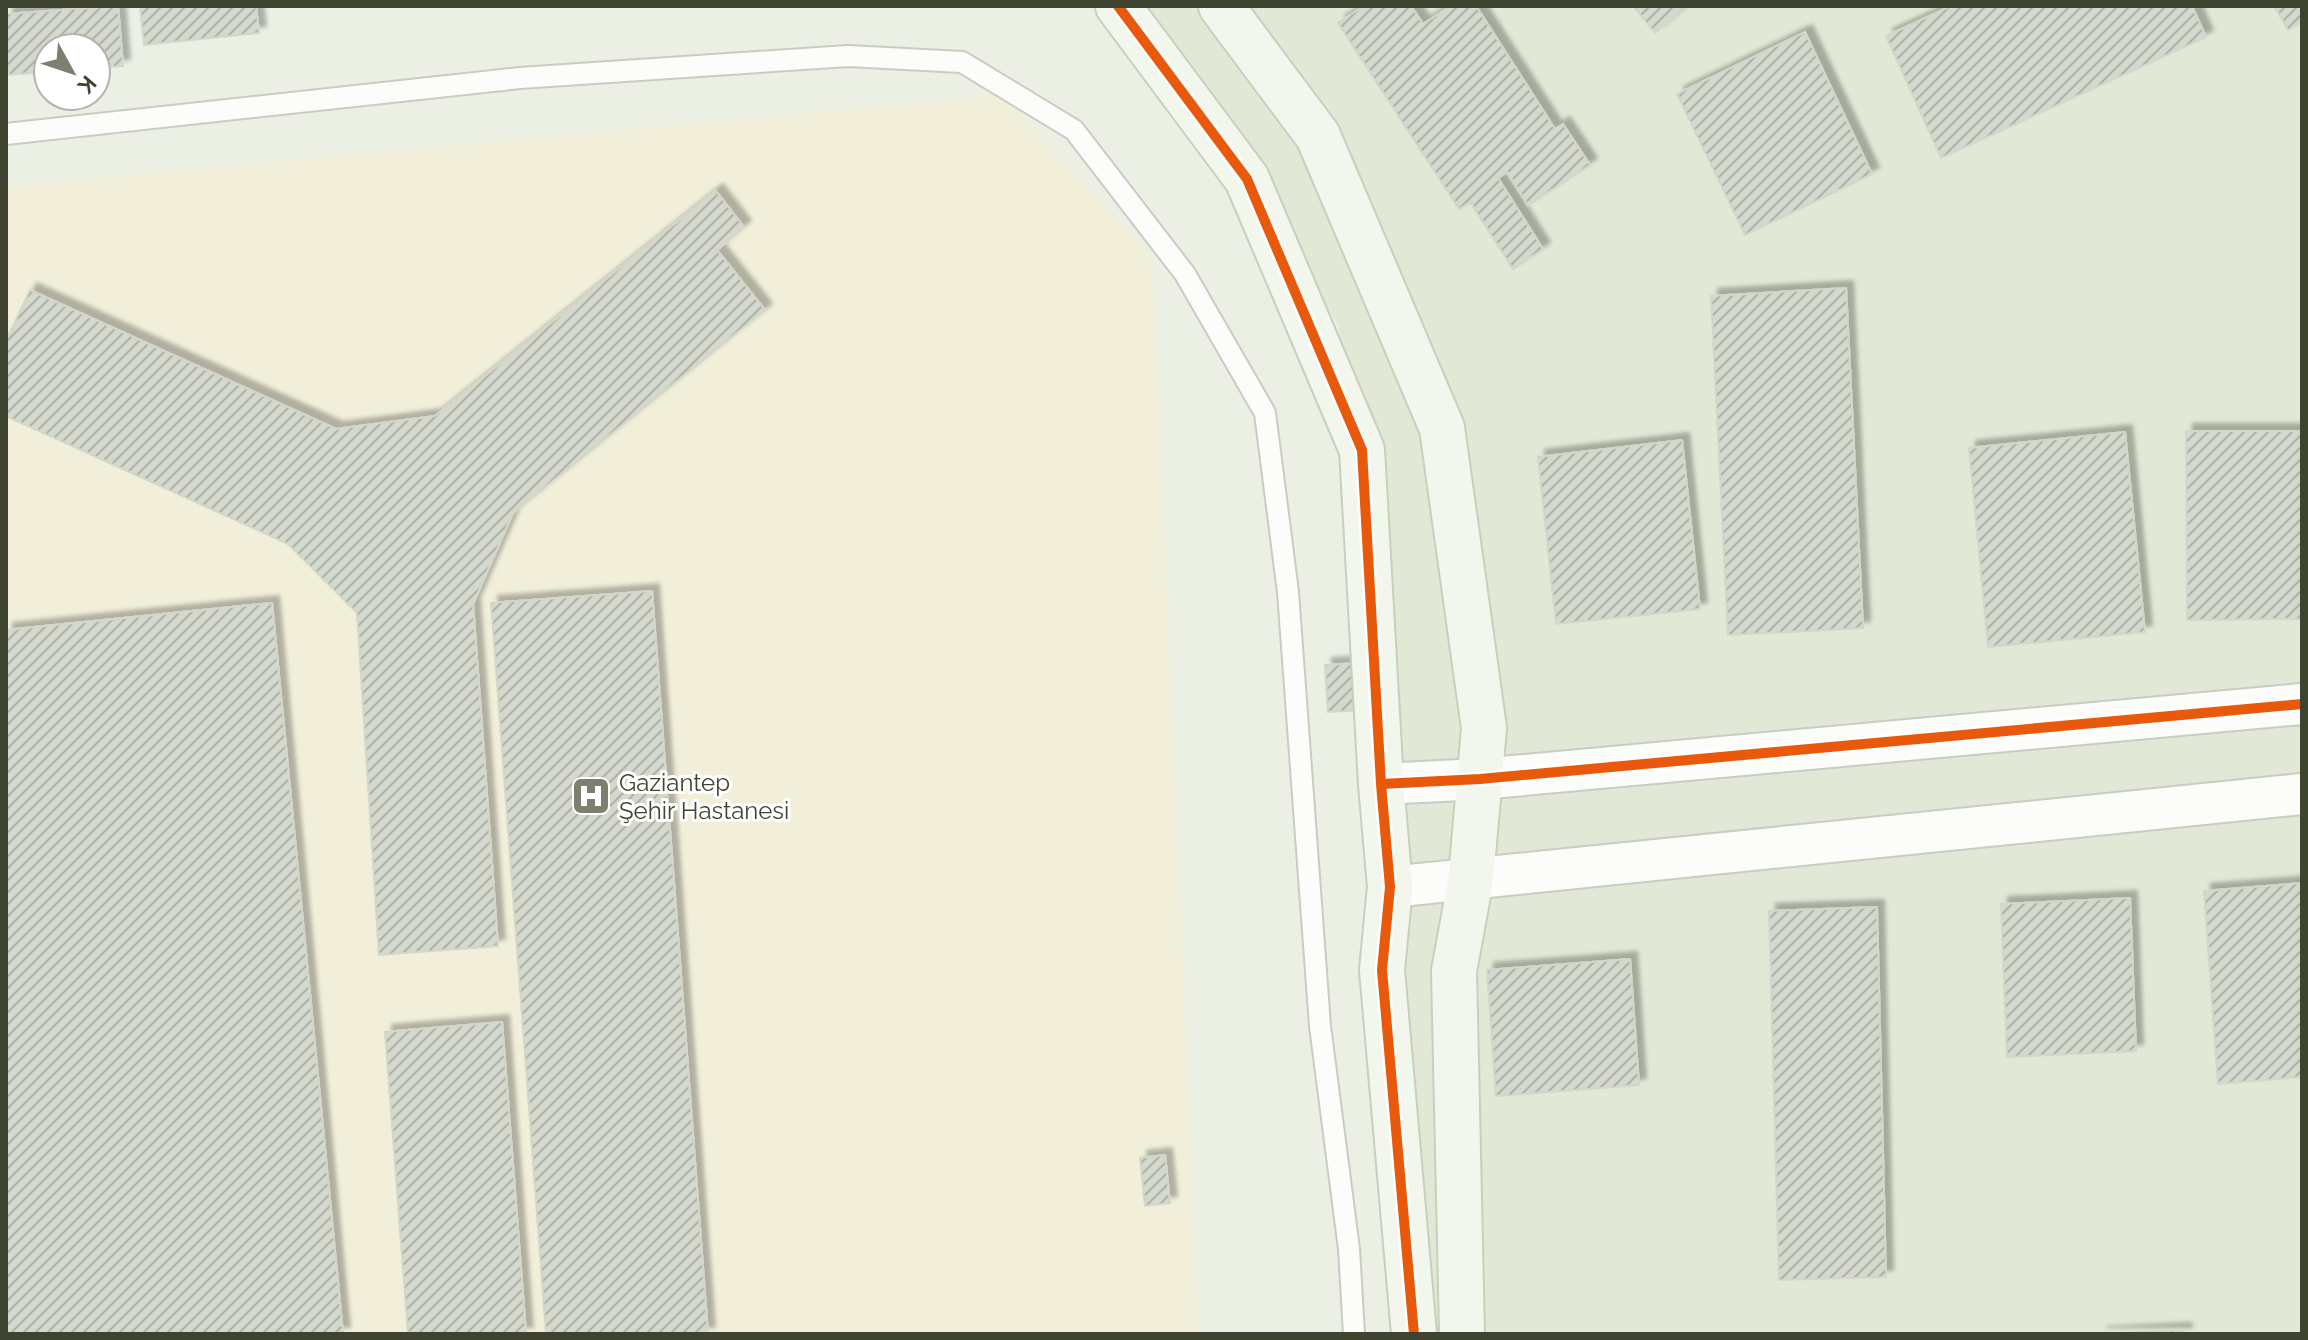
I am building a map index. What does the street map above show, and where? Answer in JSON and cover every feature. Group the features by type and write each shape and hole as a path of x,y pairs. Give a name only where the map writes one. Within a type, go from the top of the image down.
{"street":[{"path":"1118,6 1247,179 1362,450 1390,887 1382,970 1414,1334"},
{"path":"1221,6 1318,136 1442,428 1484,728 1471,878 1454,971 1462,1334"},
{"path":"1381,784 1480,779 2302,704"},
{"path":"1390,887 2302,794"}],"lane":[{"path":"6,134 520,78 848,56 962,62 1074,130 1185,274 1265,413 1288,592 1320,1026 1349,1249 1354,1334"}],"shaded area":[{"path":"1113,6 2302,6 2302,1334 1431,1334 1338,324"},
{"name":"Gaziantep Şehir Hastanesi","path":"1002,95 1153,259 1199,1334 6,1334 6,186"}],"building":[{"path":"118,6 123,66 112,67 112,32 32,32 32,73 6,75 6,14"},
{"path":"140,6 256,6 259,33 144,45"},
{"path":"1364,6 1411,6 1423,24 1451,6 1476,6 1555,129 1563,124 1590,165 1528,205 1507,172 1498,178 1543,249 1513,269 1470,202 1459,209 1338,23"},
{"path":"1633,6 1687,6 1655,33"},
{"path":"1951,6 2192,6 2206,37 1941,158 1886,36"},
{"path":"2274,6 2302,6 2302,22 2288,30"},
{"path":"1805,32 1872,174 1745,235 1677,94"},
{"path":"716,191 744,227 717,250 765,310 513,513 473,604 498,946 379,955 357,613 288,544 6,416 6,341 30,290 336,429 435,416"},
{"path":"1846,288 1863,628 1728,635 1711,296"},
{"path":"2186,431 2302,431 2302,619 2187,620"},
{"path":"2125,432 2145,632 1988,647 1969,448"},
{"path":"1682,440 1700,609 1556,624 1538,457"},
{"path":"652,591 708,1334 546,1334 491,603"},
{"path":"272,603 343,1334 6,1334 6,630"},
{"path":"1360,663 1363,710 1328,712 1325,665"},
{"path":"2302,883 2302,1077 2218,1084 2204,891"},
{"path":"2130,898 2136,1051 2007,1057 2001,904"},
{"path":"1877,907 1886,1277 1779,1280 1769,911"},
{"path":"1630,959 1639,1085 1496,1096 1487,970"},
{"path":"502,1022 526,1334 408,1334 385,1032"},
{"path":"1165,1155 1170,1203 1145,1206 1140,1158"},
{"path":"2184,1330 2185,1334 2099,1334"}],"cycle path":[{"path":"1118,6 1247,179 1362,450 1390,887 1382,970 1414,1334"},
{"path":"1381,784 1480,779 2302,704"}],"place":[{"name":"Gaziantep Şehir Hastanesi","path":"591,796"}]}
